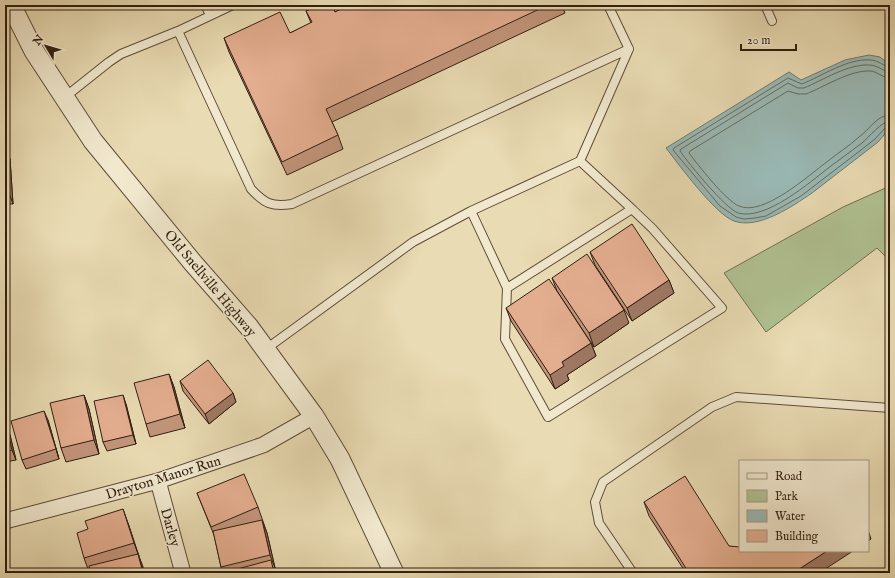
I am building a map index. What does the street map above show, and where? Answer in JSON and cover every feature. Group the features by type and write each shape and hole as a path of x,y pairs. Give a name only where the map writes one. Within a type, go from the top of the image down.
{"street":[{"name":"Old Snellville Highway","path":"11,5 34,51 63,98 93,141 266,349 314,416 340,459 394,573"},
{"name":"Drayton Manor Run","path":"5,521 158,481 263,444 314,416"},
{"name":"Darley","path":"158,481 183,573"}],"lane":[{"path":"205,5 210,15"},
{"path":"63,98 121,54 178,31 233,5"},
{"path":"266,349 413,242 471,211 580,161 629,50 608,5"},
{"path":"765,5 772,21"},
{"path":"178,31 251,189 260,199 271,205 292,204 629,50"},
{"path":"471,211 507,288 505,339 548,417 722,308 652,228 580,161"},
{"path":"507,288 632,209"},
{"path":"633,573 600,523 595,502 603,482 712,407 736,397 890,408"}],"green space":[{"path":"890,186 890,261 877,248 766,332 724,273 843,207"}],"water":[{"path":"869,55 880,57 890,65 890,128 878,142 812,193 775,215 764,220 743,223 726,217 698,189 666,148 789,72 801,80 845,60"}],"building":[{"path":"320,5 332,5 335,12 349,5 548,5 326,109 338,135 282,162 224,38 280,12 290,33 312,22 306,11"},
{"path":"5,148 8,190 5,190"},
{"path":"632,224 669,280 627,308 590,252"},
{"path":"587,254 624,310 589,333 552,278"},
{"path":"549,279 591,343 562,362 564,366 550,375 506,308"},
{"path":"208,360 233,393 205,414 180,381"},
{"path":"169,374 180,414 146,424 134,383"},
{"path":"84,395 94,440 61,448 50,403"},
{"path":"123,395 133,435 103,442 94,401"},
{"path":"44,411 56,449 22,460 11,421"},
{"path":"5,426 12,450 5,452"},
{"path":"244,474 258,507 211,527 197,493"},
{"path":"685,476 729,546 739,547 739,552 825,552 793,573 689,573 644,502"},
{"path":"123,509 134,543 84,558 77,533 88,529 85,521"},
{"path":"262,520 270,555 221,567 213,531"},
{"path":"138,554 143,573 91,573 89,566"},
{"path":"271,560 274,573 230,573 230,571"}]}
